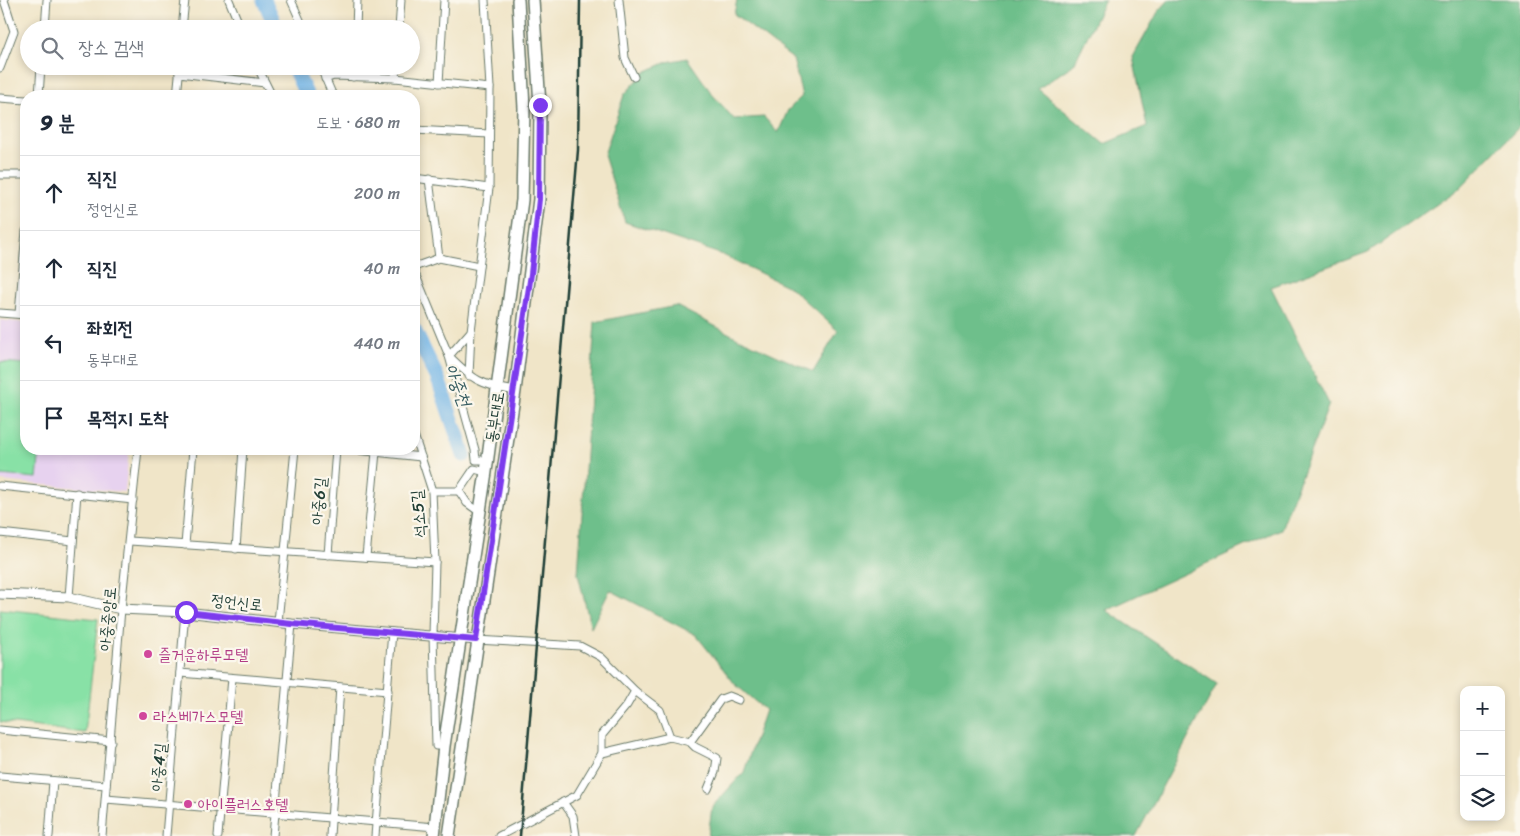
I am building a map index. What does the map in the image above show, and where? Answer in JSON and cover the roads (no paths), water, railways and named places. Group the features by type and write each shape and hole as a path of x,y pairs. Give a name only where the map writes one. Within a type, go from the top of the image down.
{"main road":[{"name":"동부대로","path":"434,831 444,746 481,513 522,200 524,108 518,0"},
{"name":"동부대로","path":"449,836 476,640 515,391 539,199 540,105 533,0"}],"street":[{"path":"0,68 14,31 4,0"},
{"path":"46,20 47,0"},
{"path":"183,20 185,0"},
{"path":"229,0 237,20"},
{"path":"291,0 300,20"},
{"path":"356,20 357,0"},
{"path":"400,20 401,0"},
{"path":"439,83 444,0"},
{"path":"469,376 471,331 490,188 490,88 485,0"},
{"path":"619,0 625,58 634,77"},
{"path":"39,90 40,75"},
{"path":"177,90 179,75"},
{"path":"206,75 265,83"},
{"path":"261,75 269,90"},
{"path":"323,75 330,90"},
{"path":"325,79 334,76 395,78 490,88"},
{"path":"0,98 20,100"},
{"path":"420,130 489,134"},
{"path":"0,175 20,175"},
{"path":"420,178 490,188"},
{"path":"429,179 439,258"},
{"path":"420,265 439,258 479,266"},
{"path":"420,286 449,356 475,450 476,460 474,469 459,491"},
{"path":"0,312 20,314"},
{"path":"449,356 471,331"},
{"path":"449,356 469,376 497,388 515,391"},
{"name":"석소5길","path":"420,454 432,491 435,562 433,635 436,746 444,746"},
{"name":"아중중앙로","path":"102,836 121,609 130,542 137,455"},
{"path":"185,545 193,455"},
{"path":"236,548 243,455"},
{"name":"아중6길","path":"278,622 295,455"},
{"name":"아중6길","path":"328,555 336,455"},
{"path":"366,557 376,455"},
{"path":"403,455 421,457"},
{"path":"476,460 488,460"},
{"path":"474,469 486,472"},
{"path":"0,486 133,500"},
{"path":"432,491 459,491"},
{"path":"459,491 467,503 481,513"},
{"path":"69,597 77,493"},
{"path":"0,533 73,541"},
{"path":"130,542 435,562"},
{"name":"정언신로","path":"0,594 69,597 121,609 186,612 292,624 462,637 476,640"},
{"name":"아중4길","path":"166,836 186,612"},
{"path":"273,836 285,682 292,624"},
{"path":"375,836 392,632"},
{"path":"476,640 580,646 601,657 635,691 660,710 670,737"},
{"path":"180,673 388,691"},
{"path":"218,836 232,678"},
{"path":"330,836 340,687"},
{"path":"499,836 577,795 602,753 602,735 627,705 635,691"},
{"path":"690,742 721,700 729,696 739,700"},
{"path":"0,730 111,741"},
{"path":"602,753 670,737 690,742 695,747 717,758 715,772 708,789"},
{"path":"0,776 106,785"},
{"path":"49,836 53,781"},
{"name":"아중4길","path":"106,799 376,822 434,831"},
{"path":"563,802 573,816 576,836"}],"waterway":[{"name":"아중천","path":"264,0 273,20"},
{"name":"아중천","path":"297,75 304,90"},
{"name":"아중천","path":"420,342 438,379 464,455"}],"railway":[{"path":"520,836 578,150 580,0"}],"place":[{"name":"즐거운하루모텔","path":"148,654"},
{"name":"라스베가스모텔","path":"143,716"},
{"name":"아이플러스호텔","path":"188,804"}]}
